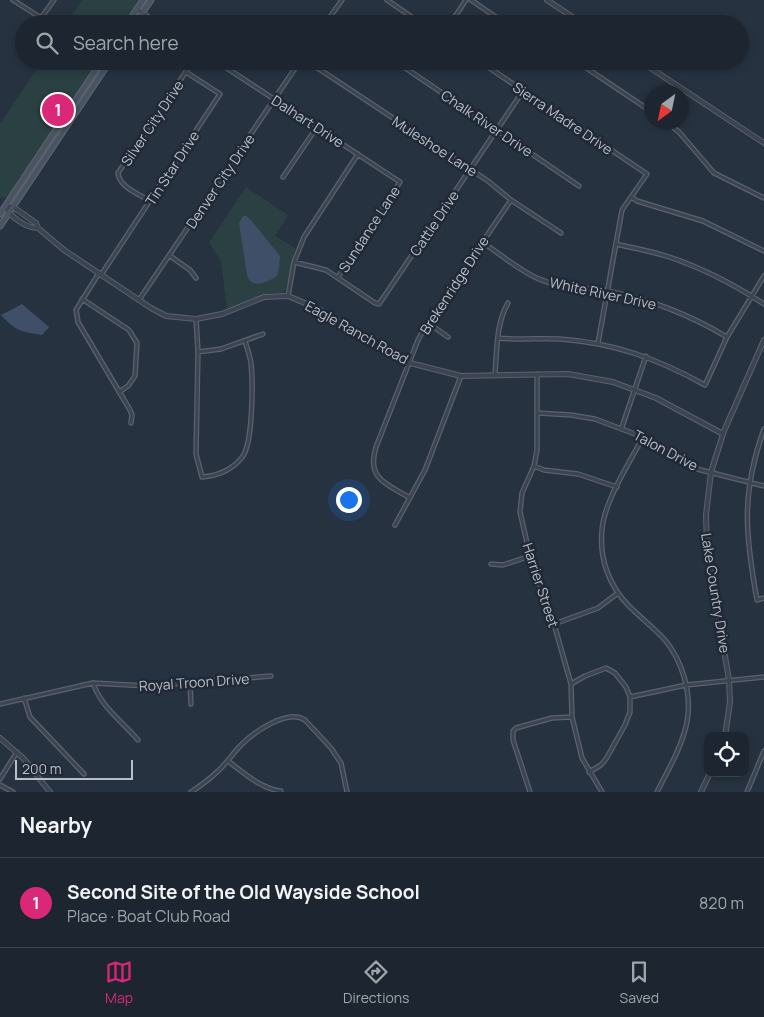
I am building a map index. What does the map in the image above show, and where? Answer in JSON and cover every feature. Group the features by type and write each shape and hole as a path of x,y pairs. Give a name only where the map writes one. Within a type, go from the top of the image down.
{"main road":[{"path":"133,15 143,0"},
{"path":"142,13 151,0"},
{"path":"0,214 2,205 96,70"},
{"path":"0,226 104,70"}],"street":[{"path":"13,0 36,15"},
{"path":"43,15 54,0"},
{"path":"331,15 342,0"},
{"path":"387,0 409,15"},
{"path":"456,15 466,0"},
{"path":"471,0 493,15"},
{"path":"547,0 570,15"},
{"path":"137,9 145,15"},
{"name":"Dalhart Drive","path":"230,70 400,182"},
{"name":"Denver City Drive","path":"139,300 294,70"},
{"name":"Muleshoe Lane","path":"321,70 488,181 511,200 561,233"},
{"name":"Chalk River Drive","path":"408,70 579,186"},
{"name":"Sierra Madre Drive","path":"492,70 647,174 631,197"},
{"path":"589,70 644,107"},
{"path":"654,70 764,142"},
{"name":"Silver City Drive","path":"150,201 123,184 119,179 118,173 186,72"},
{"name":"Tin Star Drive","path":"82,299 150,201 220,94 186,72"},
{"name":"Cattle Drive","path":"338,277 378,304 386,295 523,91"},
{"path":"283,178 317,127"},
{"path":"676,130 714,173 764,198"},
{"path":"288,296 294,262 304,237 358,154"},
{"name":"Sundance Lane","path":"338,277 400,182"},
{"path":"598,343 622,210 631,197 637,201 703,221 764,251"},
{"name":"Brekenridge Drive","path":"410,498 378,478 373,458 418,340 511,200"},
{"path":"2,205 8,214"},
{"name":"Eagle Ranch Road","path":"2,205 13,207 36,223 38,228 64,250 166,316 196,319 222,314 264,298 288,296 319,309 376,345 410,363 461,376 568,374 613,382 635,389 674,407 723,434"},
{"name":"Eagle Ranch Road","path":"8,214 31,228 38,228"},
{"name":"White River Drive","path":"482,242 538,279 552,284 638,298 663,306 708,326 727,337"},
{"path":"616,244 665,256 695,267 728,282 764,304"},
{"path":"170,256 190,270 196,278"},
{"path":"294,262 319,268 338,277"},
{"path":"498,338 557,339 618,347 646,356 705,386 727,337 764,276"},
{"path":"119,392 128,386 135,376 137,343 129,330 82,299 76,310 78,322 119,392 130,410 131,423"},
{"path":"496,374 498,338 502,315 508,303"},
{"path":"196,319 198,352 196,454 201,479 229,469 243,456 247,446 250,423 251,370 245,341"},
{"path":"428,324 448,337"},
{"path":"198,352 221,349 263,334"},
{"name":"Lake Country Drive","path":"726,732 730,702 729,680 707,548 706,515 710,472 723,434 764,340"},
{"path":"622,427 646,356"},
{"name":"Harrier Street","path":"537,374 537,450 534,466 522,493 520,512 530,556 554,624 571,684 572,716 582,758 602,792"},
{"path":"395,526 425,470 461,376"},
{"name":"Talon Drive","path":"538,413 571,415 595,419 622,427 643,436 688,465 764,486"},
{"path":"764,429 757,448 749,483 746,535 757,600 764,598"},
{"path":"643,436 617,487 604,518 601,539 609,578 618,593 672,649 686,680 688,711 684,732 677,752 657,792"},
{"path":"534,466 544,470 578,474 617,487"},
{"path":"491,564 502,565 530,556"},
{"path":"554,624 598,608 618,593"},
{"path":"571,684 606,668 615,672 626,687 630,697 630,712 612,749 601,765 589,772"},
{"name":"Royal Troon Drive","path":"0,704 93,683 142,686 271,676"},
{"path":"630,697 686,685 764,677"},
{"path":"93,683 103,704 138,740"},
{"path":"190,683 191,704"},
{"path":"24,698 30,718 84,774"},
{"path":"530,792 513,740 513,731 516,728 552,718 572,716"},
{"path":"191,792 209,779 243,743 277,721 288,717 301,717 312,726 331,748 341,764 347,792"},
{"path":"0,738 34,770 50,792"},
{"path":"748,792 764,751"},
{"path":"0,779 17,752"},
{"path":"228,761 260,784 281,791"},
{"path":"701,792 708,777"},
{"path":"0,785 13,792"}],"green space":[{"path":"82,0 140,0 130,15 72,15"},
{"path":"36,70 93,70 12,191 7,197 0,198 0,124"},
{"path":"246,187 288,215 275,236 295,248 283,293 270,293 227,309 221,261 209,243"}],"water":[{"path":"243,216 251,220 280,256 277,276 265,282 252,282 247,275 239,223"},
{"path":"22,304 49,327 42,335 19,330 1,315"}],"place":[{"name":"Second Site of the Old Wayside School","path":"58,110"}]}
